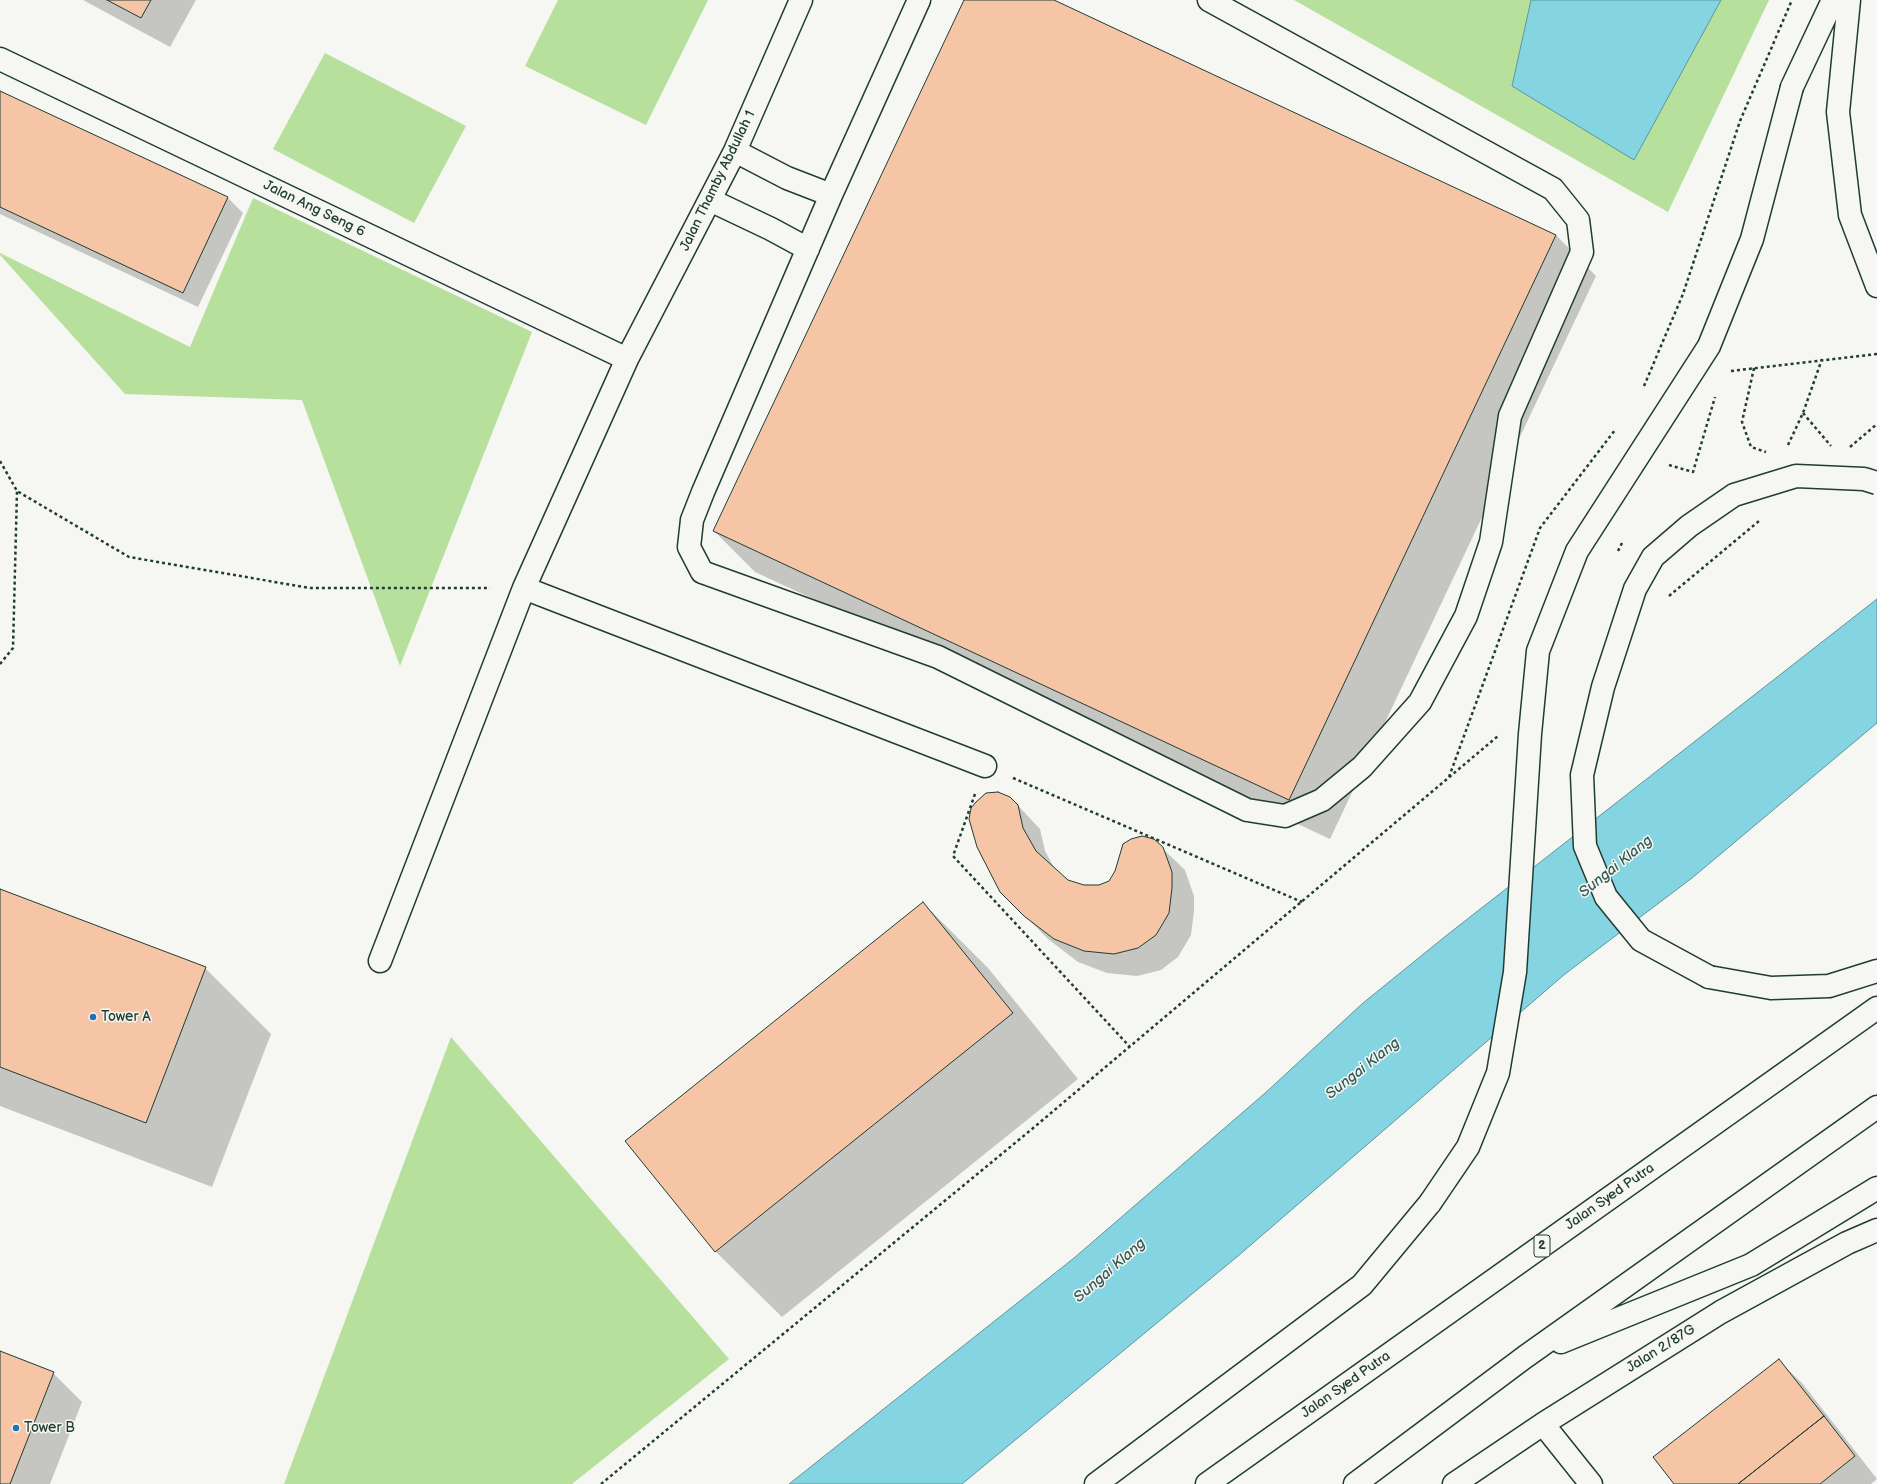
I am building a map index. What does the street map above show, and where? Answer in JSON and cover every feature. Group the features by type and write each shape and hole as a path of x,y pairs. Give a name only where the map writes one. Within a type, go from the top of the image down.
{"main road":[{"name":"Jalan Thamby Abdullah 1","path":"380,961 524,588 627,359 735,151 800,0"},
{"path":"919,0 831,195 703,492 692,520 689,547 702,572 938,657 1247,810 1285,816 1322,800 1362,767 1420,702 1466,616 1492,542 1510,416 1582,252 1578,220 1553,189 1209,0"},
{"path":"1096,1484 1362,1285 1430,1203 1468,1147 1498,1073 1515,972 1530,734 1538,651 1577,551 1709,346 1752,239 1792,87 1833,0"},
{"path":"1849,0 1838,112 1850,215 1877,286"},
{"name":"Jalan Ang Seng 6","path":"0,60 627,359"},
{"path":"735,151 787,178 831,195"},
{"path":"710,200 771,229 808,249"},
{"path":"1877,483 1864,479 1796,476 1734,495 1689,526 1653,558 1635,589 1603,687 1582,775 1585,846 1606,897 1641,940 1709,977 1771,988 1829,986 1877,971"},
{"path":"524,588 984,766"},
{"name":"Jalan Syed Putra","path":"1207,1484 1877,1008"},
{"path":"1355,1484 1525,1357 1877,1107"},
{"path":"1802,1160 1877,1114"},
{"path":"1525,1357 1751,1265 1877,1188"},
{"name":"Jalan 2/87G","path":"1454,1484 1543,1424 1721,1312 1847,1242 1877,1230"},
{"path":"1543,1424 1591,1484"}],"path":[{"path":"1644,387 1683,294 1740,121 1792,0"},
{"path":"1728,372 1822,359 1877,354"},
{"path":"1781,448 1788,445 1803,413 1822,359"},
{"path":"1754,368 1742,422 1751,447 1768,452"},
{"path":"1667,464 1693,472 1716,394"},
{"path":"1803,413 1834,450"},
{"path":"1845,451 1877,424"},
{"path":"1448,777 1540,528 1618,426"},
{"path":"0,461 17,491 129,558 310,588 524,588"},
{"path":"0,664 13,648 17,491"},
{"path":"1664,600 1760,520"},
{"path":"1618,552 1624,538"},
{"path":"601,1484 1130,1047 1499,735"},
{"path":"1130,1047 953,856 984,766 1302,902"}],"green space":[{"path":"558,0 708,0 646,125 525,66"},
{"path":"1294,0 1769,0 1668,212"},
{"path":"325,53 466,126 414,223 273,149"},
{"path":"253,198 532,332 400,666 302,400 125,394 0,255 0,253 190,347"},
{"path":"451,1037 729,1359 572,1484 284,1484"}],"water":[{"path":"1531,0 1721,0 1634,160 1512,86"},
{"name":"Sungai Klang","path":"1877,599 1877,723 1692,878 1565,974 1238,1256 962,1484 789,1484 1074,1258 1264,1094 1363,1003 1447,935"}],"building":[{"path":"107,0 151,0 141,18"},
{"path":"964,0 1054,0 1556,235 1289,800 713,531"},
{"path":"0,91 228,197 183,293 0,207"},
{"path":"998,792 1010,797 1018,805 1023,828 1036,851 1068,880 1084,885 1099,885 1109,881 1115,871 1123,844 1131,839 1142,836 1154,839 1163,847 1172,872 1172,888 1169,913 1156,935 1138,948 1114,954 1084,951 1054,939 1024,916 1000,892 977,847 969,819 971,808 976,802 986,793"},
{"name":"Tower A","path":"0,889 206,967 146,1123 0,1067"},
{"path":"923,902 1013,1013 715,1252 625,1141"},
{"name":"Tower B","path":"0,1351 54,1372 10,1484 0,1484"},
{"path":"1779,1359 1824,1416 1738,1484 1674,1484 1653,1457"},
{"path":"1824,1416 1855,1456 1820,1484 1738,1484"}],"place":[{"name":"Tower A","path":"93,1017"},
{"name":"Tower B","path":"16,1428"}]}
